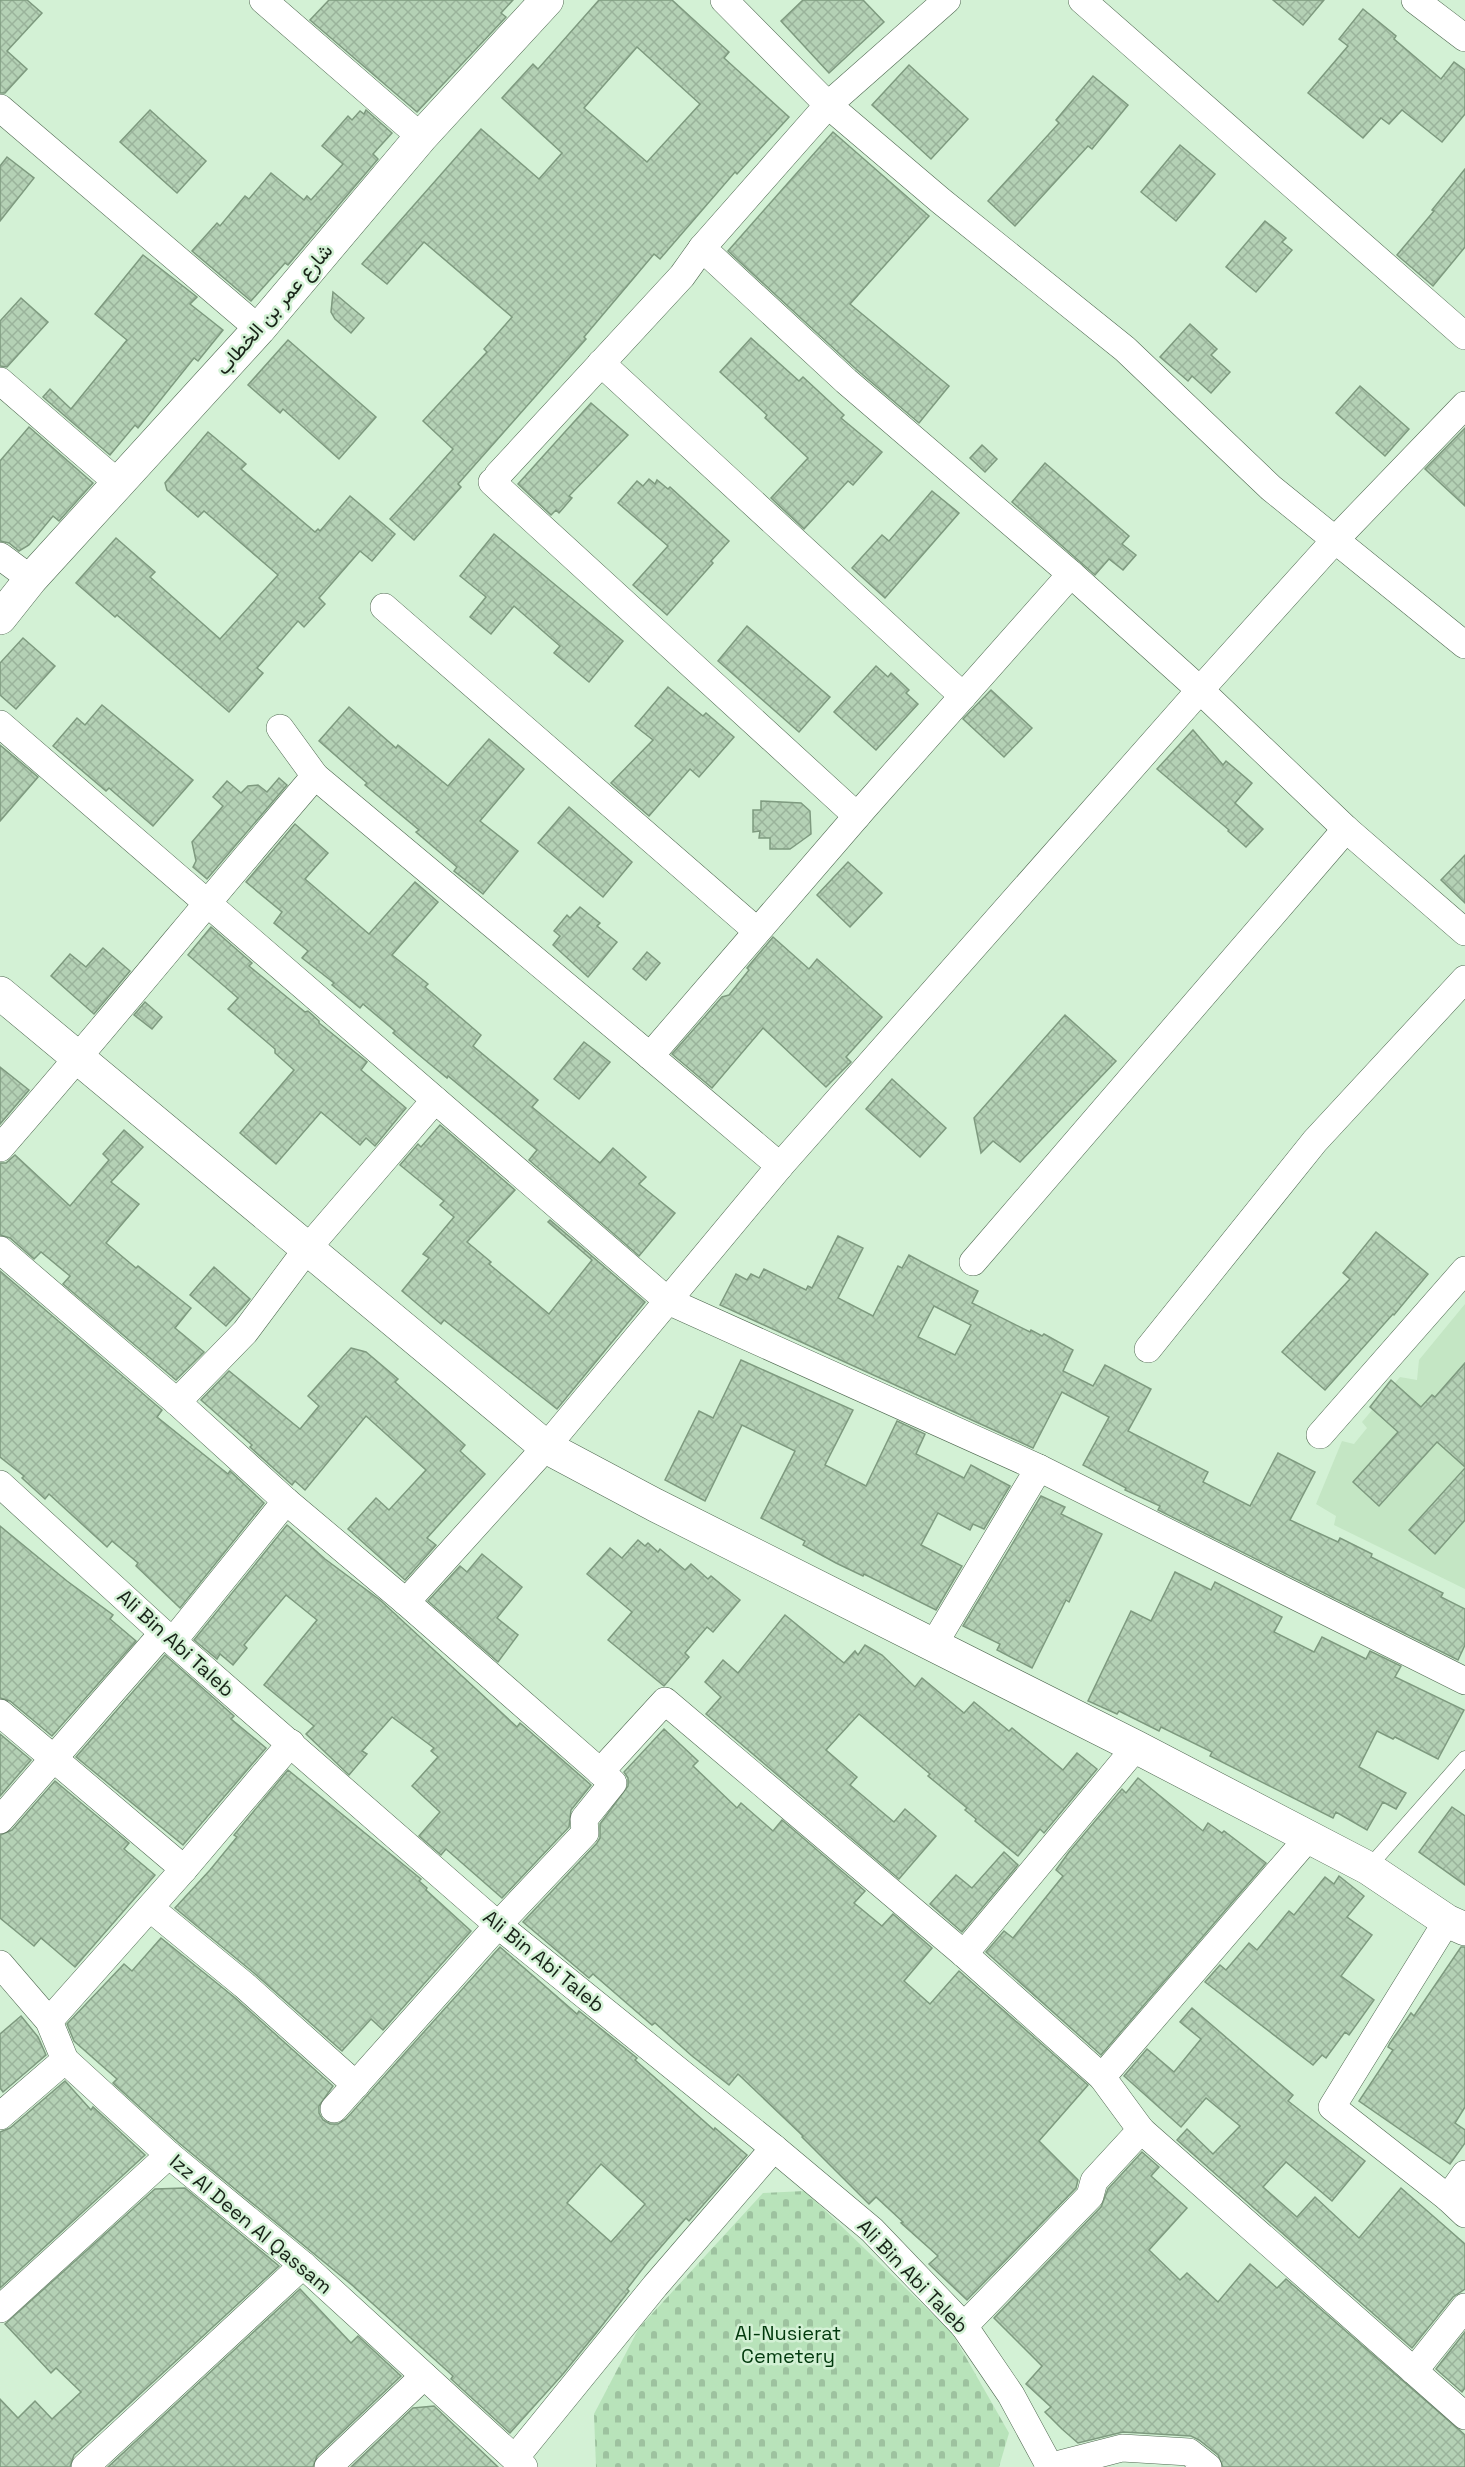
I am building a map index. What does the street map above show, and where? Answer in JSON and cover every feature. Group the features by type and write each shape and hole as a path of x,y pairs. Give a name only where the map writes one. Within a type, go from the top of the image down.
{"street":[{"path":"263,0 421,137"},
{"name":"شارع عمر بن الخطاب","path":"0,618 31,579 260,329 421,137 547,0"},
{"path":"724,0 828,105 941,201 1125,349 1271,488 1465,645"},
{"path":"857,816 495,479 682,276 702,248 828,105 947,0"},
{"path":"1082,0 1465,336"},
{"path":"1415,0 1465,38"},
{"path":"0,108 260,329"},
{"path":"702,248 846,381 1071,574 1200,690 1346,830 1465,932"},
{"path":"601,363 963,696"},
{"path":"0,381 118,483"},
{"path":"406,1602 546,1448 780,1166 1200,690 1335,540 1465,405"},
{"path":"0,556 31,579"},
{"path":"650,1056 857,816 1071,574"},
{"path":"384,607 757,932"},
{"path":"0,724 668,1301 1039,1468 1465,1681"},
{"path":"280,728 315,776 780,1166"},
{"path":"0,1148 78,1059 206,903 315,776"},
{"path":"973,1262 1346,830"},
{"path":"1148,1349 1315,1142 1465,979"},
{"path":"0,993 546,1448 1136,1747 1368,1868 1456,1925 1332,2107 1456,2206 1465,2174"},
{"path":"177,1402 245,1332 307,1249 435,1100"},
{"path":"0,1250 613,1783 584,1819 585,1833 498,1925 334,2109"},
{"path":"1320,1435 1465,1270"},
{"path":"934,1644 1039,1468"},
{"name":"Ali Bin Abi Taleb","path":"0,1484 168,1637 498,1925 872,2230 964,2326 1011,2395 1049,2467"},
{"path":"0,1820 168,1637 286,1501"},
{"path":"600,1772 665,1701 964,1954 1102,2077 1141,2130 1465,2416"},
{"path":"0,1713 184,1869"},
{"path":"49,2021 184,1869 291,1743"},
{"path":"964,1954 1136,1747"},
{"path":"1102,2077 1308,1838"},
{"path":"150,1908 244,1985 356,2085"},
{"name":"Izz Al Deen Al Qassam","path":"0,1964 49,2021 65,2060 168,2156 303,2265 520,2463"},
{"path":"0,2115 65,2060"},
{"path":"964,2326 1089,2196 1094,2181 1141,2130"},
{"path":"520,2463 655,2286 774,2148"},
{"path":"0,2309 168,2156"},
{"path":"85,2467 303,2265"},
{"path":"1414,2372 1465,2307"},
{"path":"328,2467 424,2376"},
{"path":"1049,2467 1122,2448 1189,2452 1208,2467"}],"lane":[{"path":"1368,1868 1465,1758"}],"shaded area":[{"path":"1465,1304 1465,1589 1334,1525 1336,1516 1316,1504 1342,1441 1354,1444 1367,1428 1362,1422 1400,1377 1417,1380 1419,1360"}],"green space":[{"name":"Al-Nusierat Cemetery","path":"805,2191 952,2333 1009,2433 999,2467 596,2467 594,2414 639,2328 763,2193"}],"building":[{"path":"0,0 27,0 42,13 7,51 27,69 5,93 0,93"},
{"path":"329,0 513,0 501,13 506,17 417,112 310,20"},
{"path":"599,0 672,0 729,52 724,58 789,117 737,174 735,172 660,259 654,254 584,337 586,339 458,484 461,487 414,540 390,519 453,449 423,421 487,352 484,349 512,317 424,242 387,284 362,264 481,129 539,179 562,153 502,98 533,64 538,69","holes":["637,47 700,104 647,162 584,108"]},
{"path":"803,0 863,0 884,22 829,73 781,21"},
{"path":"1273,0 1324,0 1303,25"},
{"path":"1363,9 1396,36 1394,39 1441,79 1454,62 1465,70 1465,114 1442,142 1402,110 1389,124 1381,118 1363,138 1308,93 1348,46 1339,39"},
{"path":"909,65 968,119 931,159 872,105"},
{"path":"1093,76 1128,105 1092,149 1088,146 1015,226 988,201 1059,123 1056,120"},
{"path":"150,110 206,161 177,193 120,142"},
{"path":"366,110 392,133 373,154 378,159 288,265 285,263 251,301 192,251 217,223 220,226 245,196 249,199 271,173 304,200 307,196 311,200 343,164 322,146 348,116 352,120 360,111 364,114"},
{"path":"833,132 929,216 850,304 949,386 919,423 856,369 728,251"},
{"path":"1180,145 1215,174 1176,221 1141,192"},
{"path":"7,157 34,178 0,221 0,166"},
{"path":"1465,169 1465,247 1433,286 1397,255"},
{"path":"1265,221 1286,238 1282,242 1292,250 1256,292 1226,267"},
{"path":"143,255 197,297 190,304 223,330 198,361 194,358 138,428 135,425 110,455 43,397 50,389 71,409 127,340 95,314"},
{"path":"333,292 364,318 351,333 335,319 331,312"},
{"path":"21,298 48,322 7,367 0,366 0,321"},
{"path":"1190,324 1217,349 1211,355 1230,372 1211,393 1192,376 1188,381 1160,357"},
{"path":"751,338 799,381 803,377 844,415 841,418 882,452 853,485 848,481 804,529 771,498 808,458 765,418 767,415 720,372"},
{"path":"288,340 376,417 339,459 283,409 280,413 248,385"},
{"path":"1360,386 1409,429 1385,456 1336,413"},
{"path":"591,403 628,435 569,496 572,498 559,513 556,510 551,515 518,484"},
{"path":"29,427 93,483 59,521 53,516 29,545 19,551 9,543 0,541 0,461"},
{"path":"1465,428 1465,506 1425,469"},
{"path":"208,432 246,464 241,469 315,532 318,529 320,531 350,496 395,534 372,561 360,551 319,598 325,604 304,627 298,621 257,668 263,673 229,712 117,615 115,617 76,583 116,538 155,572 150,577 220,639 278,575 204,511 198,517 167,490 165,483"},
{"path":"982,445 997,459 985,472 970,458"},
{"path":"1045,463 1129,536 1122,544 1136,555 1123,570 1109,559 1095,575 1012,502"},
{"path":"649,479 655,484 657,480 668,489 670,487 729,541 711,561 713,563 667,615 633,585 668,546 618,503 637,481 643,486"},
{"path":"932,491 959,513 885,598 852,568 882,535 889,541"},
{"path":"494,534 623,641 589,682 554,653 560,646 514,606 491,634 470,617 486,597 460,576"},
{"path":"747,626 830,697 799,732 718,661"},
{"path":"23,638 55,666 16,709 0,695 0,663"},
{"path":"876,666 888,677 891,673 909,690 906,693 918,704 876,750 834,712"},
{"path":"668,687 703,716 706,713 734,737 699,777 690,769 649,816 611,783 653,740 635,726"},
{"path":"991,690 1032,728 1004,757 963,719"},
{"path":"102,705 193,780 153,826 109,788 106,791 53,746 77,718 85,725"},
{"path":"349,707 396,748 398,745 448,786 489,739 524,769 480,821 518,851 483,894 454,871 457,867 416,832 419,830 365,785 367,783 319,741"},
{"path":"1193,730 1223,765 1226,761 1252,783 1235,803 1263,829 1246,847 1157,769"},
{"path":"0,745 38,777 0,821"},
{"path":"279,778 287,785 207,879 193,867 196,861 192,842 223,806 213,797 227,781 241,793 248,786 258,785 267,792"},
{"path":"761,801 801,803 810,811 811,834 790,849 770,849 770,838 759,838 760,831 753,832 753,810 761,810"},
{"path":"569,807 632,862 603,897 538,843"},
{"path":"295,824 328,853 305,879 369,934 415,882 438,902 392,955 428,984 425,987 481,1035 473,1046 538,1100 532,1107 600,1163 613,1148 646,1177 639,1184 675,1213 639,1256 529,1160 537,1150 448,1076 447,1078 419,1055 363,1004 360,1008 332,985 334,983 302,958 308,951 274,923 282,912 246,882"},
{"path":"1465,855 1465,903 1441,880"},
{"path":"848,862 882,893 850,927 817,895"},
{"path":"580,907 600,923 597,926 617,942 588,977 553,945 560,936 554,931 567,915 570,918"},
{"path":"211,927 252,963 249,966 305,1012 308,1011 319,1023 367,1062 361,1070 406,1108 375,1146 366,1138 360,1145 321,1112 276,1164 240,1133 294,1070 275,1053 275,1049 228,1009 238,998 188,955"},
{"path":"773,937 809,969 817,959 882,1017 846,1057 851,1062 826,1087 763,1028 712,1088 672,1054 722,997 729,995 749,970 747,968"},
{"path":"103,948 130,971 94,1014 51,976 70,954 86,967"},
{"path":"647,952 660,963 646,980 633,969"},
{"path":"145,1002 162,1017 152,1029 134,1015"},
{"path":"1065,1015 1116,1061 1020,1162 993,1141 981,1153 974,1118"},
{"path":"584,1042 610,1062 579,1099 554,1079"},
{"path":"0,1067 29,1090 0,1124"},
{"path":"892,1079 946,1128 920,1157 866,1109"},
{"path":"440,1125 515,1190 467,1242 491,1262 489,1264 549,1314 592,1260 548,1222 550,1220 645,1302 557,1409 444,1320 441,1324 402,1291 429,1258 423,1254 454,1217 440,1205 444,1201 400,1165 418,1144 421,1147"},
{"path":"124,1130 143,1147 111,1182 139,1204 106,1243 191,1308 175,1328 204,1352 176,1380 63,1284 70,1276 41,1252 34,1259 10,1238 0,1235 0,1163 6,1163 15,1155 70,1206 109,1160 103,1154"},
{"path":"1376,1232 1428,1274 1325,1390 1282,1352 1350,1279 1343,1273"},
{"path":"838,1236 863,1248 838,1298 873,1316 898,1266 902,1268 909,1255 978,1291 972,1303 1030,1332 1031,1330 1042,1336 1044,1334 1073,1350 1063,1371 1093,1386 1105,1365 1151,1389 1128,1431 1208,1472 1203,1482 1250,1506 1278,1453 1315,1472 1290,1520 1338,1542 1340,1538 1372,1554 1371,1557 1443,1593 1441,1597 1465,1609 1465,1645 1458,1660 1158,1510 1160,1506 1125,1490 1126,1488 1083,1465 1109,1417 1062,1392 1033,1448 720,1305 736,1274 747,1280 751,1274 759,1278 764,1269 806,1290 808,1286 812,1288","holes":["934,1306 971,1325 955,1355 918,1337"]},
{"path":"214,1267 250,1299 226,1326 190,1295"},
{"path":"0,1271 162,1410 157,1417 228,1474 230,1471 264,1503 180,1608 136,1566 138,1563 112,1541 107,1547 49,1494 45,1499 22,1478 24,1476 0,1457"},
{"path":"351,1348 366,1352 398,1379 395,1382 465,1445 460,1451 485,1474 427,1538 436,1545 405,1580 348,1529 376,1498 389,1510 426,1470 366,1416 305,1490 295,1481 292,1485 250,1447 252,1445 201,1400 229,1371 300,1429 319,1406 308,1396"},
{"path":"741,1360 853,1410 825,1465 866,1486 897,1421 925,1434 916,1454 964,1478 971,1465 1010,1486 984,1529 973,1524 970,1530 938,1513 921,1545 962,1566 936,1610 864,1574 863,1576 836,1563 803,1545 805,1541 761,1518 795,1451 742,1425 705,1501 665,1480 699,1411 713,1418"},
{"path":"1465,1363 1465,1467 1437,1442 1379,1506 1353,1482 1398,1432 1370,1407 1391,1380 1421,1407 1432,1395 1435,1397"},
{"path":"1465,1468 1465,1520 1435,1554 1409,1530"},
{"path":"1041,1496 1065,1507 1061,1514 1102,1534 1069,1602 1066,1600 1032,1668 997,1650 1000,1644 963,1626"},
{"path":"287,1525 325,1559 380,1600 517,1727 520,1723 591,1785 571,1810 569,1827 502,1898 446,1849 441,1855 419,1836 440,1812 412,1786 438,1757 431,1751 434,1748 392,1717 362,1751 367,1754 349,1775 306,1734 314,1726 264,1685 317,1620 286,1595 244,1645 247,1648 233,1665 220,1654 217,1659 194,1640"},
{"path":"0,1526 113,1615 110,1619 136,1641 52,1736 10,1701 0,1698"},
{"path":"638,1540 645,1546 648,1543 658,1552 660,1549 685,1570 691,1564 708,1579 711,1576 740,1600 713,1632 707,1627 685,1653 689,1657 664,1686 608,1640 632,1612 587,1574 610,1548 622,1558"},
{"path":"482,1554 522,1587 497,1618 518,1635 498,1662 428,1601 460,1566 467,1572"},
{"path":"1175,1572 1211,1590 1215,1582 1282,1617 1274,1632 1314,1652 1322,1637 1366,1659 1370,1651 1401,1666 1395,1677 1464,1710 1438,1759 1395,1737 1393,1739 1377,1731 1359,1767 1406,1793 1396,1809 1383,1802 1367,1830 1336,1812 1333,1818 1210,1756 1212,1752 1161,1727 1159,1731 1119,1711 1117,1714 1088,1701 1131,1611 1151,1621"},
{"path":"785,1615 844,1663 855,1651 858,1655 865,1645 882,1655 915,1687 922,1678 964,1713 974,1702 1009,1731 1012,1728 1063,1770 1077,1753 1097,1769 1044,1833 1040,1829 1018,1856 975,1821 976,1819 965,1810 967,1808 928,1776 930,1774 859,1714 826,1750 857,1777 850,1785 894,1822 905,1809 936,1836 899,1879 706,1714 721,1697 705,1682 723,1660 738,1673"},
{"path":"165,1655 234,1716 231,1719 266,1748 183,1845 76,1757"},
{"path":"664,1729 698,1761 693,1766 737,1808 741,1803 773,1831 782,1820 865,1891 854,1903 882,1926 893,1914 932,1948 904,1981 930,2004 959,1971 1088,2085 1039,2141 1078,2180 1076,2188 967,2300 929,2264 938,2256 876,2197 869,2204 738,2074 729,2085 655,2023 652,2025 593,1974 589,1978 523,1922 597,1843 600,1838 600,1824 628,1786 628,1778 624,1772"},
{"path":"0,1734 31,1760 0,1796"},
{"path":"288,1770 421,1879 419,1881 427,1888 426,1890 471,1931 383,2030 371,2019 342,2051 254,1973 175,1908 210,1870 237,1837 234,1835"},
{"path":"1138,1778 1203,1831 1208,1823 1222,1833 1224,1831 1266,1863 1101,2055 986,1952 1004,1931 1013,1938 1063,1876 1056,1870 1069,1852 1122,1789 1126,1793"},
{"path":"55,1781 129,1843 124,1849 155,1875 75,1967 41,1938 34,1946 0,1918 0,1835 12,1830"},
{"path":"1452,1807 1465,1816 1465,1885 1419,1852"},
{"path":"1004,1852 1018,1865 962,1932 930,1904 956,1875 972,1888"},
{"path":"1339,1876 1364,1896 1347,1917 1372,1935 1341,1976 1374,2000 1349,2035 1345,2032 1326,2058 1322,2055 1313,2065 1205,1982 1220,1965 1226,1970 1249,1943 1257,1950 1289,1911 1294,1915 1325,1877 1334,1884"},
{"path":"161,1938 234,1997 333,2086 319,2106 319,2113 323,2120 330,2124 338,2124 346,2119 500,1947 577,2014 579,2011 637,2058 635,2060 714,2130 715,2128 747,2155 689,2221 686,2218 647,2263 627,2289 629,2291 597,2332 510,2433 451,2379 453,2376 352,2285 179,2143 113,2083 117,2079 74,2041 67,2024 124,1964 132,1971","holes":["601,2164 645,2204 611,2242 567,2203"]},
{"path":"1461,1947 1465,1947 1465,2107 1455,2123 1465,2130 1465,2143 1450,2164 1359,2101 1393,2050 1388,2047 1390,2043 1411,2013 1414,2016"},
{"path":"1192,2008 1293,2095 1288,2101 1365,2161 1332,2201 1286,2162 1263,2187 1297,2217 1315,2197 1359,2238 1401,2188 1465,2244 1465,2289 1453,2297 1412,2348 1177,2140 1187,2129 1213,2154 1240,2126 1206,2098 1181,2127 1124,2076 1147,2049 1174,2072 1201,2039 1180,2022"},
{"path":"21,2016 38,2037 46,2055 3,2092 0,2088 0,2034"},
{"path":"65,2081 91,2110 93,2107 145,2155 0,2288 0,2132 10,2128"},
{"path":"1142,2152 1159,2167 1151,2176 1187,2208 1149,2250 1180,2280 1187,2273 1218,2302 1250,2264 1277,2288 1286,2279 1465,2435 1465,2467 1223,2467 1218,2455 1191,2436 1123,2432 1078,2443 1062,2429 1045,2412 1051,2407 1026,2384 1042,2366 994,2318 1101,2207 1108,2189"},
{"path":"185,2188 279,2266 74,2455 70,2467 0,2467 0,2399 18,2418 35,2401 52,2419 81,2392 56,2368 51,2373 5,2324 155,2189"},
{"path":"300,2289 351,2343 358,2336 401,2376 317,2456 313,2467 108,2467"},
{"path":"1465,2332 1465,2388 1462,2392 1436,2369"},
{"path":"434,2406 498,2467 351,2467 413,2408"}]}
